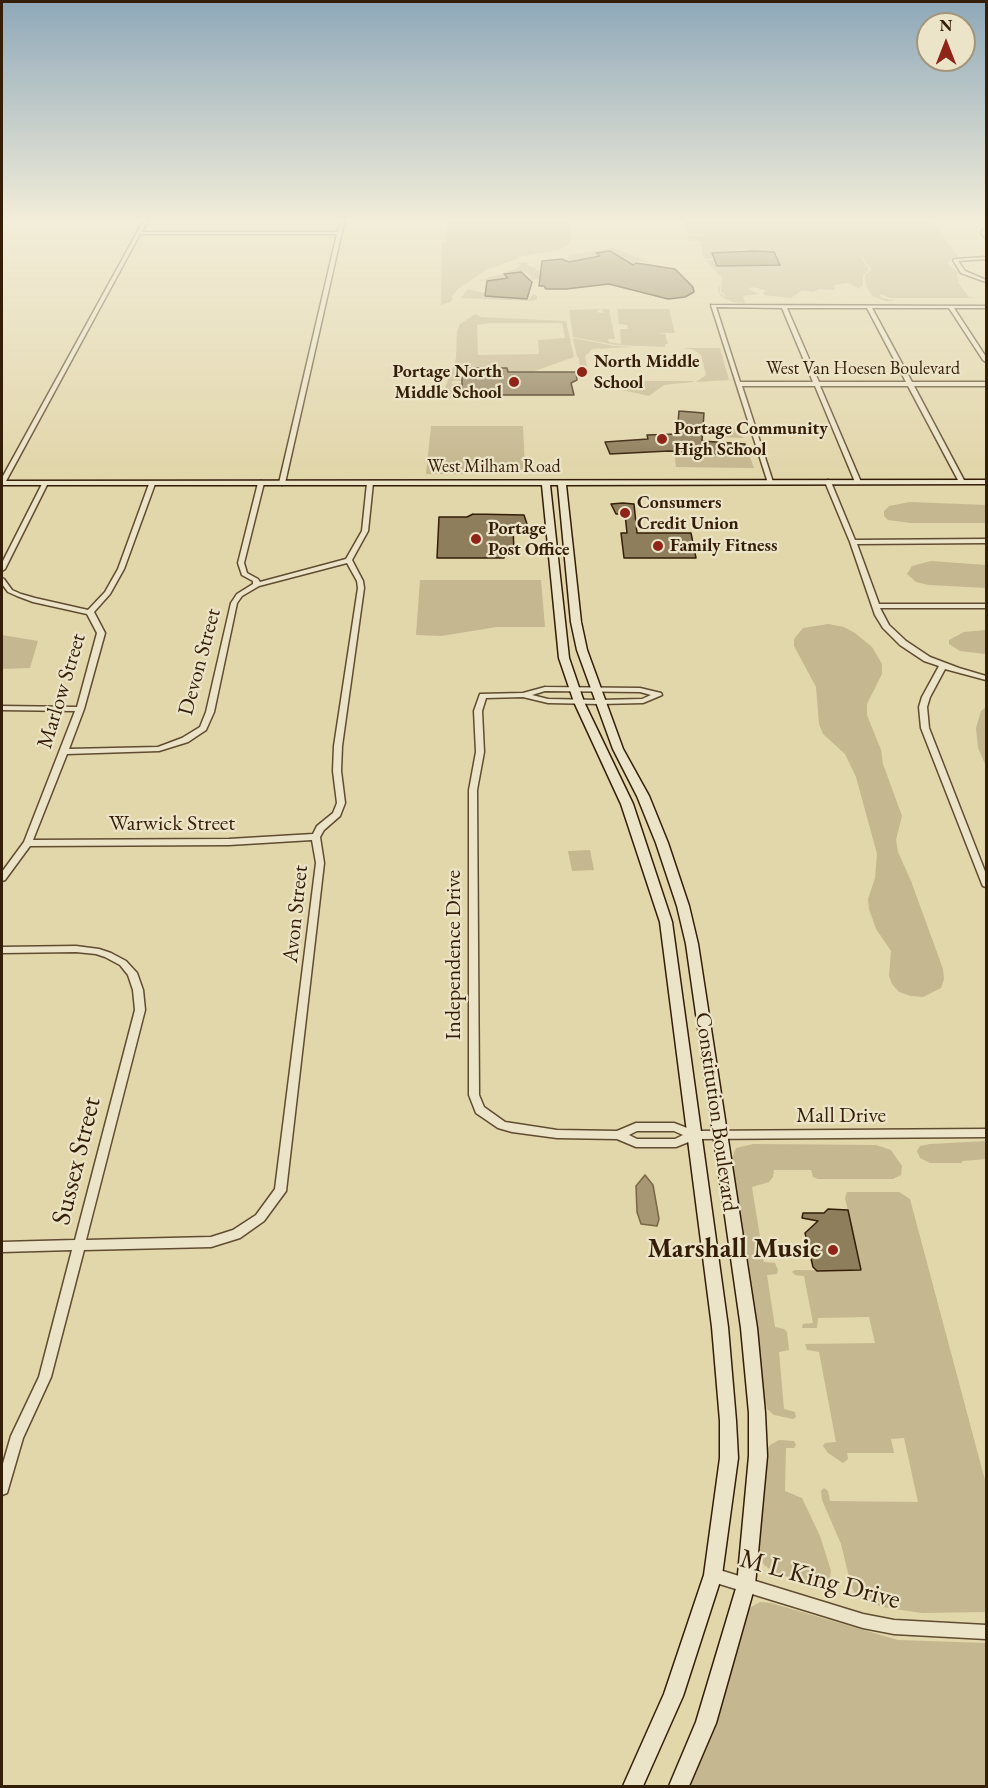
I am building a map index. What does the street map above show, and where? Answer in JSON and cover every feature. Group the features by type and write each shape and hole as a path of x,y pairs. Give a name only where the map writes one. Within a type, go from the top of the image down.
{"street":[{"path":"2,483 101,301"},
{"path":"282,483 323,301"},
{"path":"770,482 713,306 987,306"},
{"path":"784,306 858,482"},
{"path":"869,307 962,482"},
{"path":"951,307 987,360"},
{"name":"West Van Hoesen Boulevard","path":"739,384 987,384"},
{"path":"828,482 853,542 879,615 895,636 927,659 943,666 987,678"},
{"name":"West Milham Road","path":"2,483 987,482"},
{"path":"2,568 45,483"},
{"name":"Marlow Street","path":"2,878 28,843 64,752 80,709 101,633 90,612 108,593 121,568 152,483"},
{"path":"261,483 241,563 244,574 255,580 257,585 349,560 365,531 370,483"},
{"name":"Constitution Boulevard","path":"546,484 562,647 576,695 627,804 666,922 720,1327 728,1421 729,1458 712,1575 673,1696 633,1786"},
{"name":"Constitution Boulevard","path":"562,484 576,622 582,650 618,749 653,817 683,906 700,991 749,1328 757,1413 758,1456 746,1585 706,1723 679,1786"},
{"path":"853,542 987,541"},
{"name":"Avon Street","path":"79,1247 211,1242 236,1234 260,1218 280,1191 321,863 316,837 320,828 338,814 341,803 337,771 338,746 361,588 360,581 349,560"},
{"path":"2,580 10,591 26,598 90,612"},
{"name":"Devon Street","path":"64,752 144,751 174,744 196,735 203,728 210,712 234,603 240,596 257,585"},
{"path":"876,606 987,606"},
{"path":"943,666 923,707 925,728 987,884"},
{"name":"Independence Drive","path":"598,696 576,695 545,689 523,695 483,696 478,711 480,752 473,790 473,1081 476,1104 486,1115 512,1128 557,1134 618,1135 636,1143 676,1143 695,1135"},
{"path":"640,690 658,694 643,701 598,696 640,690"},
{"name":"Independence Drive","path":"523,695 538,700 576,695 598,696"},
{"path":"2,708 80,709"},
{"name":"Warwick Street","path":"28,843 229,842 316,837"},
{"name":"Sussex Street","path":"2,951 96,951 123,963 132,973 138,990 140,1010 45,1377 30,1413 17,1436 2,1488"},
{"name":"Independence Drive","path":"618,1135 636,1126 674,1127 695,1135"},
{"name":"Mall Drive","path":"695,1135 987,1133"},
{"path":"2,1247 79,1247"},
{"name":"M L King Drive","path":"712,1575 839,1614 894,1627 987,1632"}],"shaded area":[{"path":"600,309 596,312 604,313 602,309 609,309 615,339 608,339 609,342 621,344 620,329 628,329 627,325 619,324 617,309 669,309 675,333 658,333 665,334 668,344 665,344 665,347 616,345 573,337 569,310"},
{"path":"475,314 481,317 566,321 574,357 532,372 508,372 507,368 462,368 462,381 452,381 452,384 461,383 462,395 478,395 478,399 449,398 445,388 456,358 457,331 460,324","holes":["562,323 565,338 538,340 539,354 478,355 477,325"]},
{"path":"573,338 634,347 593,349 585,356 588,372 580,372 579,358"},
{"path":"683,348 720,348 729,380 696,382 706,375 701,355 694,350"},
{"path":"619,381 693,382 664,385 649,396 613,388 613,384"},
{"path":"431,426 523,426 525,469 501,474 426,474"},
{"path":"705,426 739,427 743,438 714,437 707,433"},
{"path":"674,451 746,456 750,457 754,468 676,467"},
{"path":"910,502 986,505 986,523 910,523 888,520 884,516 884,511 889,506"},
{"path":"931,561 986,565 986,588 929,585 916,582 907,574 912,566"},
{"path":"420,580 541,580 545,627 497,627 441,636 416,635"},
{"path":"828,624 844,627 855,633 872,647 882,664 882,674 867,704 867,715 902,816 896,840 898,852 943,969 944,979 941,988 923,997 899,992 889,976 891,951 876,929 869,909 868,899 875,878 877,854 856,777 845,754 823,734 819,724 816,687 794,646 794,639 803,628"},
{"path":"986,630 986,654 960,651 949,644 949,640 964,632"},
{"path":"2,635 38,641 30,668 2,669"},
{"path":"986,707 986,766 978,748 976,728 981,711"},
{"path":"590,850 594,870 572,871 568,851"},
{"path":"986,1141 986,1159 962,1161 962,1163 930,1163 920,1158 917,1151 920,1146 930,1144"},
{"path":"753,1144 876,1145 891,1150 902,1166 901,1175 893,1179 818,1179 813,1177 811,1170 774,1170 769,1182 752,1187 764,1262 775,1263 778,1270 777,1274 767,1275 775,1327 787,1332 789,1350 779,1352 784,1409 795,1412 796,1417 793,1419 774,1415 767,1409 765,1400 731,1160 736,1148"},
{"path":"645,1175 653,1185 659,1219 657,1226 641,1224 637,1212 636,1186"},
{"path":"847,1192 899,1192 910,1199 986,1484 986,1612 922,1613 865,1602 855,1594 851,1585 841,1544 822,1500 821,1491 824,1488 828,1491 830,1501 918,1502 904,1438 891,1439 894,1453 847,1453 848,1459 843,1463 828,1453 823,1446 825,1443 836,1442 819,1352 807,1350 805,1344 875,1343 869,1317 818,1318 817,1328 802,1328 803,1324 813,1323 804,1276 795,1275 792,1272 795,1270 862,1271 845,1198"},
{"path":"779,1440 794,1441 796,1445 794,1448 786,1448 785,1491 802,1498 820,1536 831,1571 830,1577 823,1584 807,1584 774,1572 764,1565 759,1555 765,1452 770,1445"},
{"path":"760,1602 771,1603 898,1640 986,1643 986,1786 685,1786 706,1734 748,1609"}],"building":[{"name":"Portage North Middle School","path":"462,368 507,368 508,372 576,372 577,380 571,383 574,395 462,395"},
{"path":"679,411 704,413 702,441 745,444 745,456 669,451 610,454 605,442 648,439 647,435 677,434"},
{"name":"Family Fitness","path":"611,504 634,504 637,533 691,533 696,558 624,558 621,533 627,533 625,514 616,514"},
{"name":"Portage Post Office","path":"473,514 524,515 528,527 513,527 514,552 504,552 504,558 437,558 439,517 467,517"},
{"name":"Marshall Music","path":"828,1209 848,1210 861,1270 817,1271 813,1267 805,1233 818,1221 802,1218 803,1213 824,1213"}],"place":[{"name":"North Middle School","path":"582,372"},
{"name":"Portage North Middle School","path":"514,382"},
{"name":"Portage Community High School","path":"662,439"},
{"name":"Consumers Credit Union","path":"625,513"},
{"name":"Portage Post Office","path":"476,539"},
{"name":"Family Fitness","path":"658,546"},
{"name":"Marshall Music","path":"833,1250"}]}
